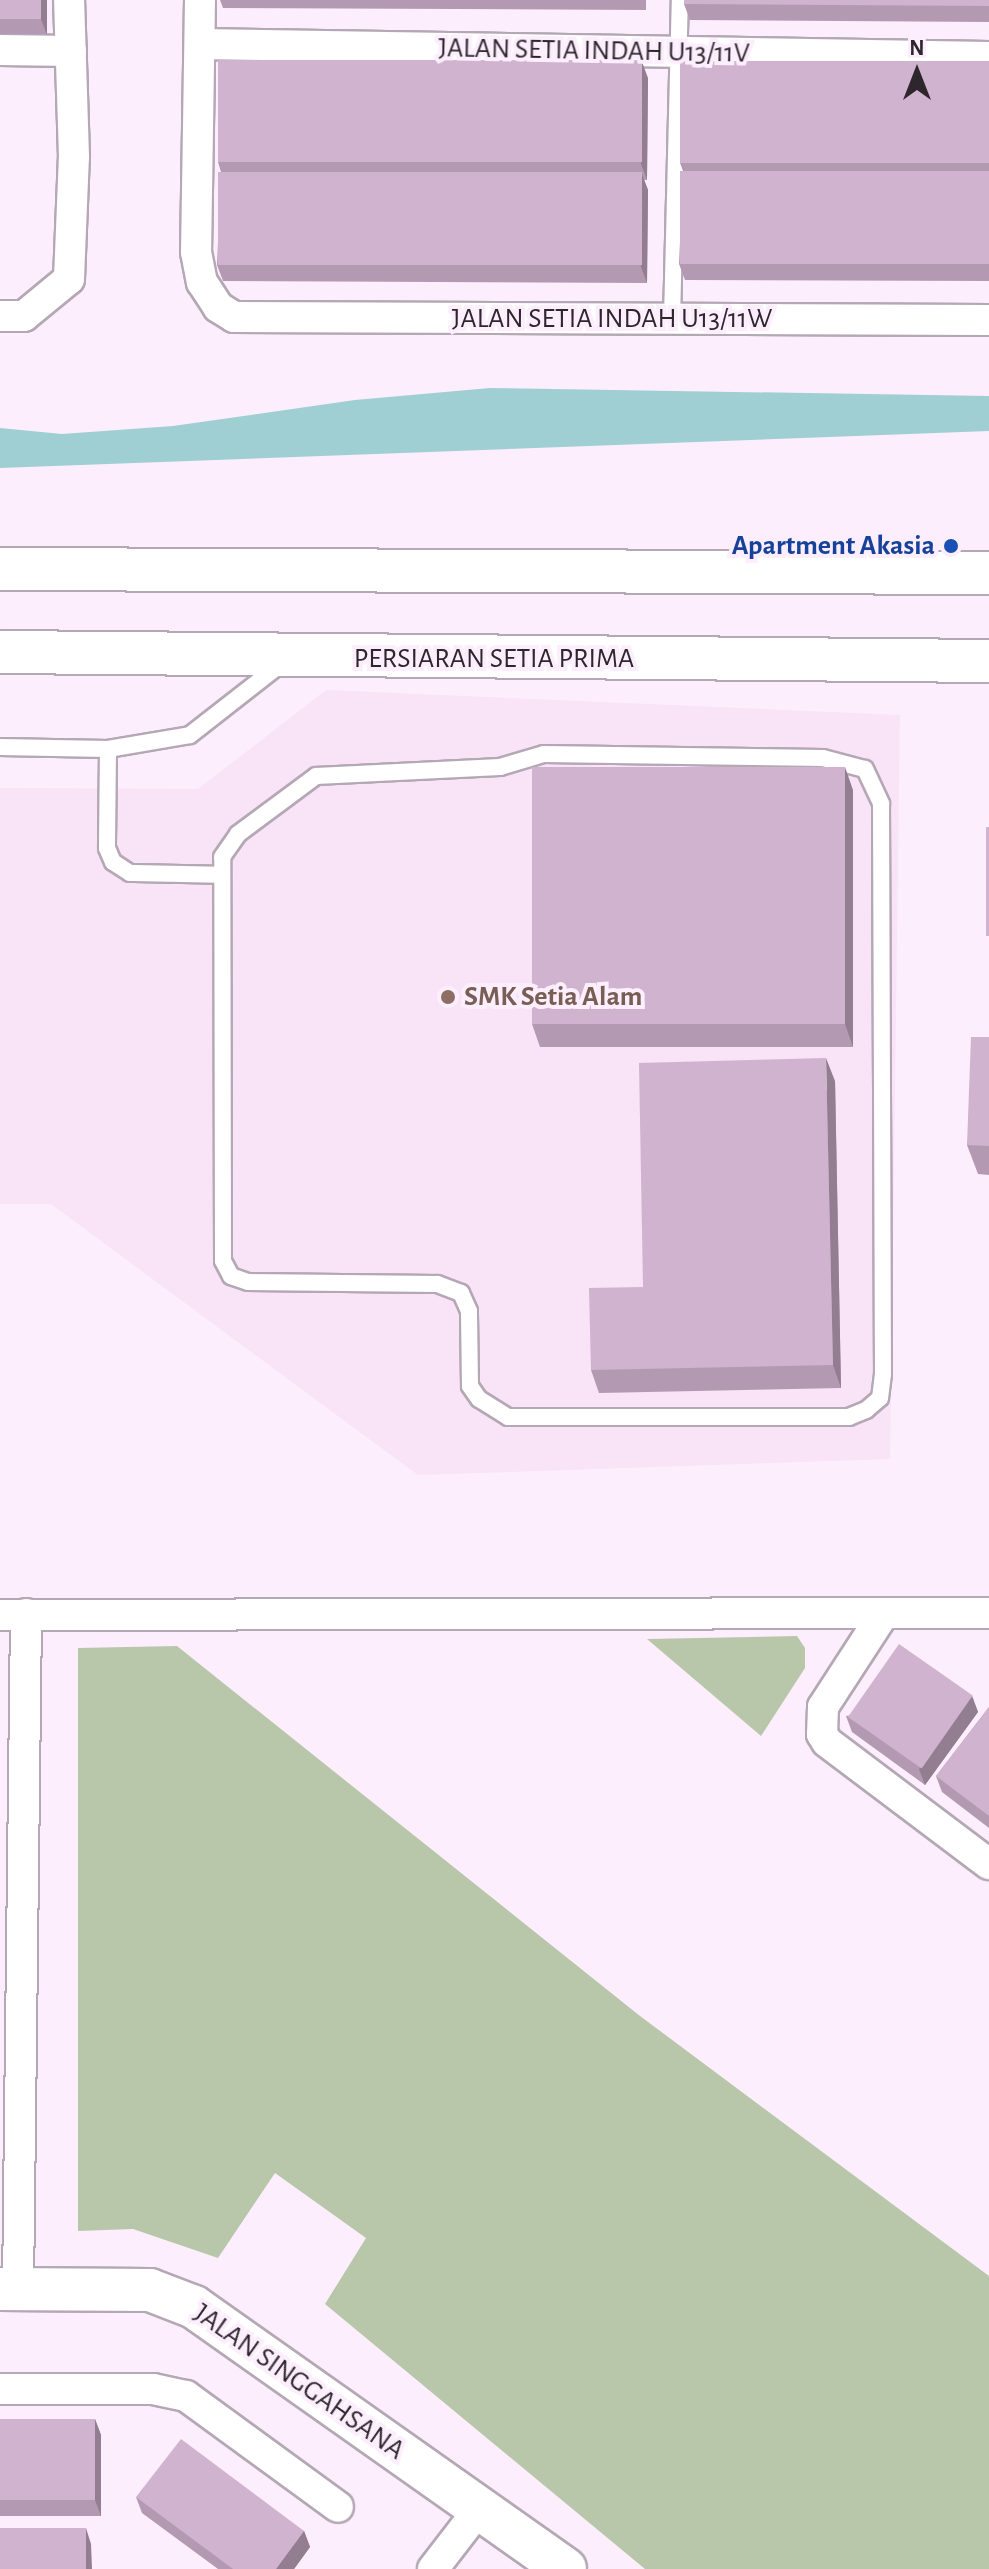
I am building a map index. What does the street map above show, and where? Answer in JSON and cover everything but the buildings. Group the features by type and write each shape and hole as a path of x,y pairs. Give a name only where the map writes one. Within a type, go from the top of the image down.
{"street":[{"path":"12,316 69,279 74,157 69,0"},
{"path":"200,0 200,44"},
{"name":"JALAN SETIA INDAH U13/11V","path":"200,44 989,57"},
{"name":"JALAN SETIA INDAH U13/11W","path":"200,44 196,252 202,282 218,307 234,317 989,320"},
{"path":"0,50 71,51"},
{"path":"0,569 989,573"},
{"name":"PERSIARAN SETIA PRIMA","path":"0,652 288,658 989,661"},
{"path":"884,1613 823,1707 822,1734 827,1742 989,1864"},
{"path":"9,2289 13,1615 989,1613"},
{"name":"JALAN SINGGAHSANA","path":"9,2289 150,2290 194,2307 565,2569"},
{"path":"0,2389 153,2389 186,2396 338,2507"},
{"path":"433,2569 480,2508"}],"lane":[{"path":"672,320 680,0"},
{"path":"0,747 108,749 190,735 288,658"},
{"path":"108,749 107,848 113,862 130,873 222,875"},
{"path":"544,754 823,758 865,769 881,804 880,1398 849,1417 508,1417 479,1399 470,1386 469,1311 461,1293 437,1284 248,1282 231,1276 220,1244 222,875 222,857 238,834 316,776 500,767 544,754"}],"shaded area":[{"name":"SMK Setia Alam","path":"326,690 900,715 890,1459 418,1475 51,1204 0,1204 0,788 198,789"}],"green space":[{"path":"797,1636 805,1648 805,1668 761,1736 647,1639"},
{"path":"177,1646 640,2016 989,2276 989,2569 645,2569 325,2304 366,2238 275,2173 218,2258 133,2229 78,2231 78,1648"}],"water":[{"path":"490,388 989,396 989,431 0,468 0,428 62,434 173,426 355,400"}],"place":[{"name":"Apartment Akasia","path":"951,546"},
{"name":"SMK Setia Alam","path":"448,997"}]}
